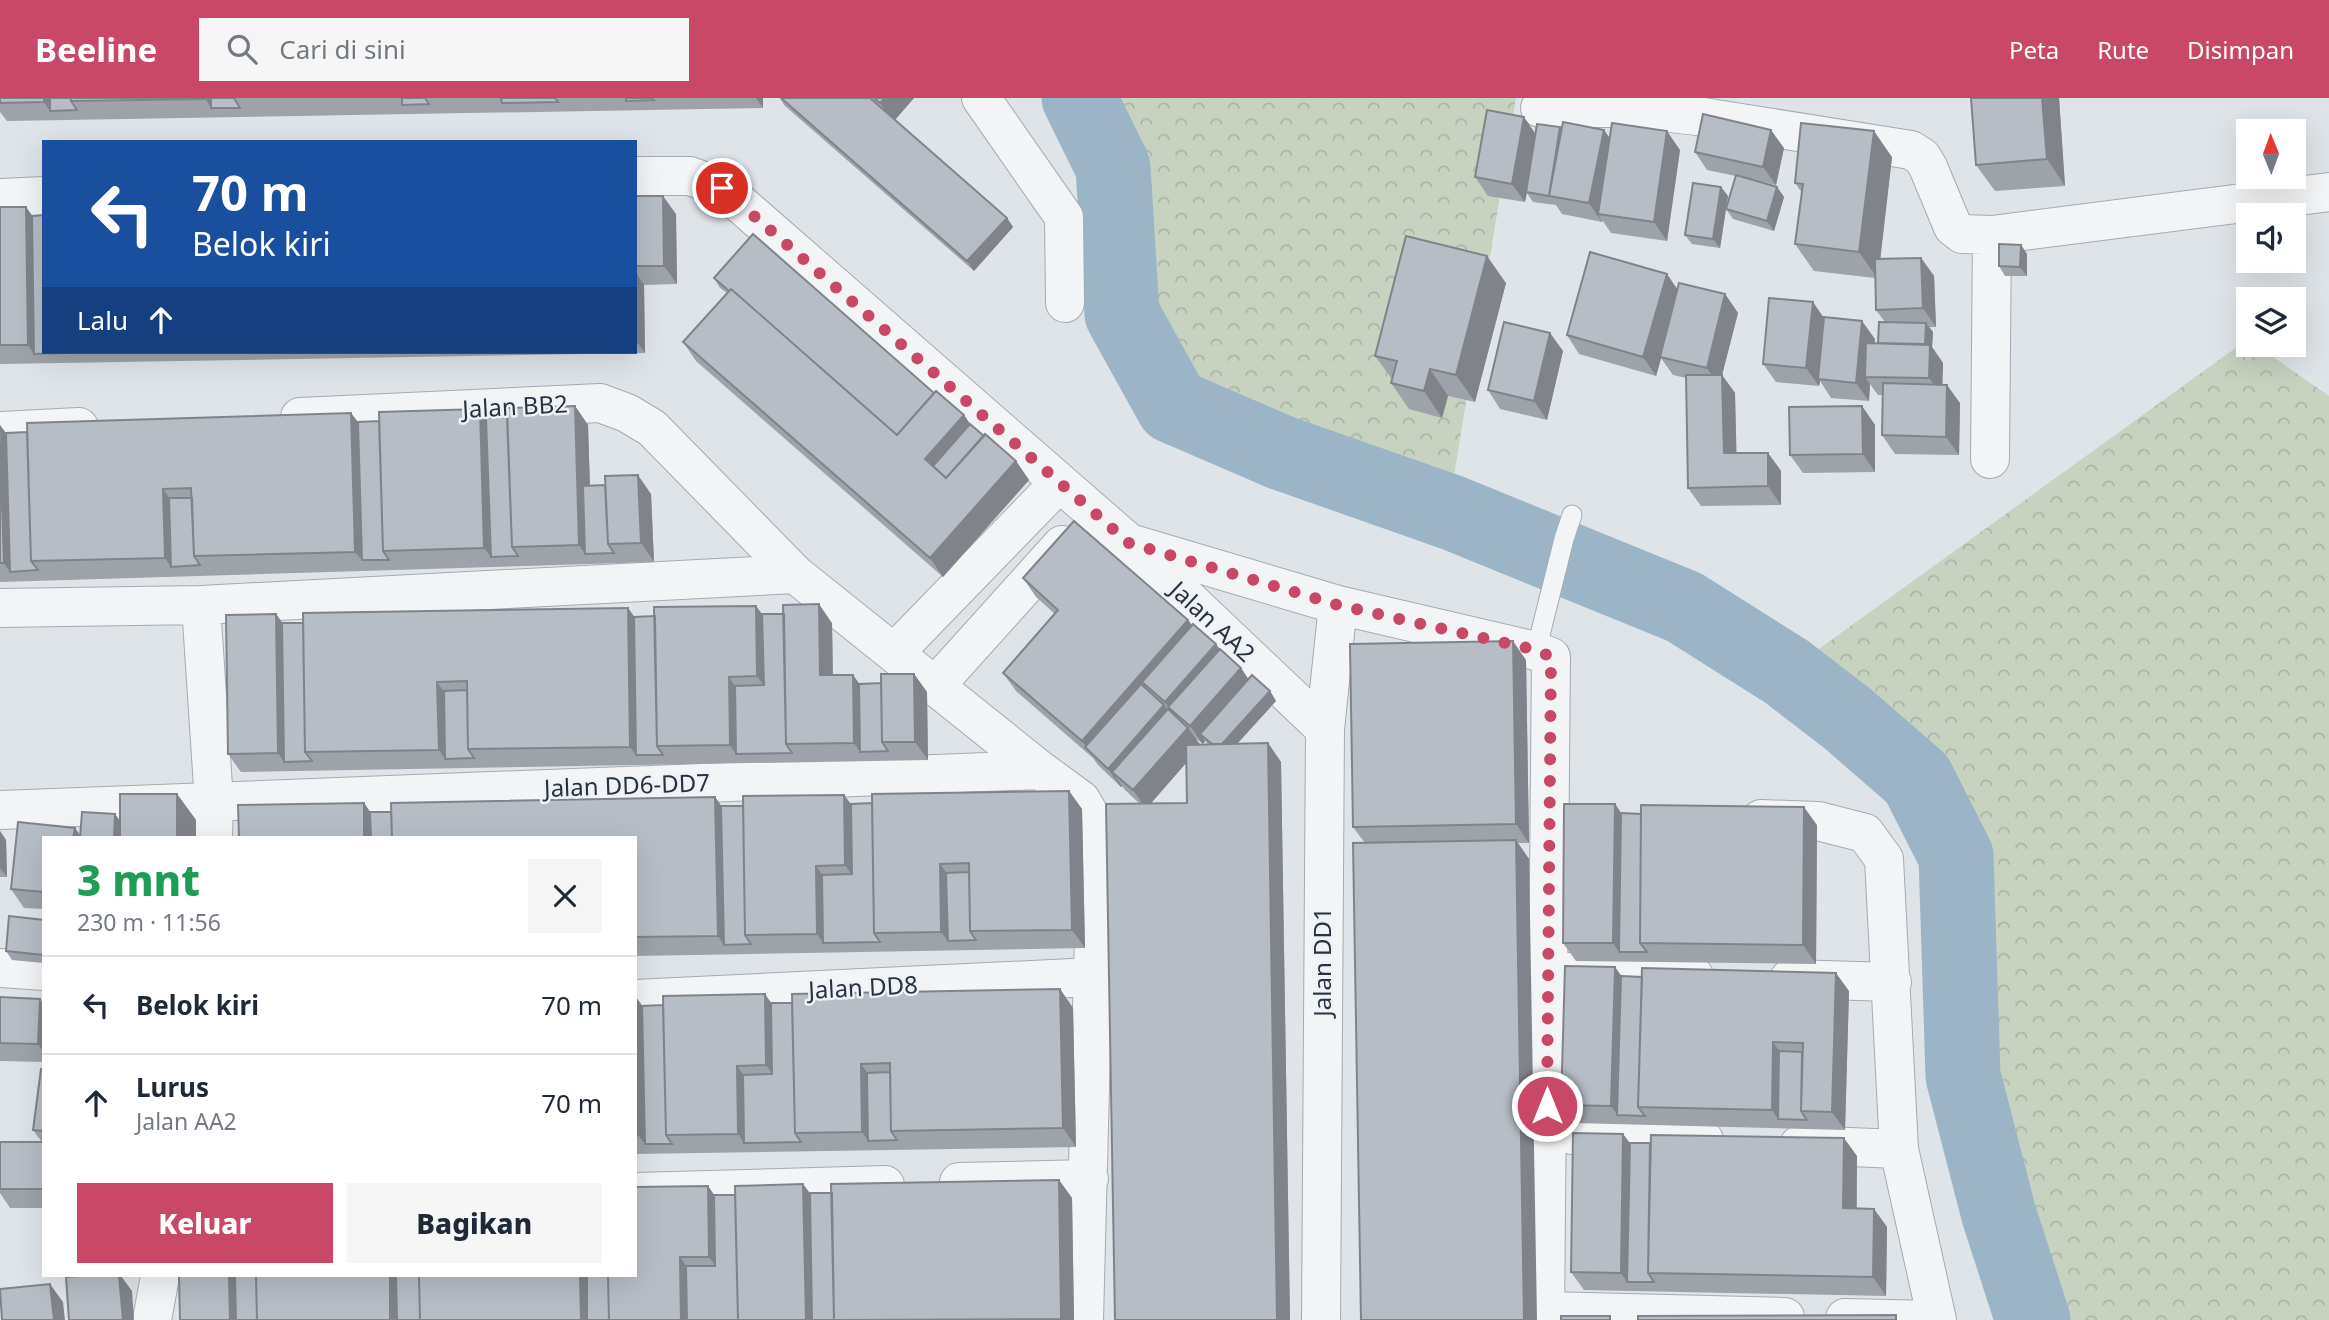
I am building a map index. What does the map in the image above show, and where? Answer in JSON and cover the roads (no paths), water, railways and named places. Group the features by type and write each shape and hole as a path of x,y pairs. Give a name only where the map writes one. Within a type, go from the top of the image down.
{"street":[{"path":"981,98 1063,217 1065,303"},
{"path":"1540,108 1698,107 1911,150 1922,157 1953,227 1962,234 1992,234 2329,192"},
{"name":"Jalan AA2","path":"637,176 690,176 722,188 1129,543 1325,729"},
{"path":"0,198 42,196"},
{"path":"1990,459 1992,234"},
{"name":"Jalan BB2","path":"265,419 600,403 627,413 652,428 796,575 1040,770 1082,800 1093,821 1096,855 1084,1320"},
{"path":"0,431 112,426"},
{"path":"894,653 1059,483"},
{"path":"935,686 1092,512"},
{"path":"1129,543 1338,605 1544,643 1564,815 1548,971 1545,1316 1936,1320 1899,1149 1884,859 1865,833 1818,821 1724,819"},
{"path":"0,608 201,605 796,575"},
{"path":"201,605 213,820"},
{"name":"Jalan DD1","path":"1321,1320 1325,729 1338,605"},
{"name":"Jalan DD6-DD7","path":"0,810 213,820 1040,770"},
{"path":"0,968 42,971"},
{"path":"1548,971 1892,982"},
{"name":"Jalan DD8","path":"637,999 1091,977"},
{"path":"1547,1133 1899,1149"},
{"path":"637,1192 1089,1179"},
{"path":"152,1320 160,1277"}],"lane":[{"path":"1544,643 1564,539 1572,515"}],"waterway":[{"path":"1079,98 1113,167 1122,314 1173,406 1282,453 1453,513 1684,607 1787,672 1848,719 1917,779 1956,856 1963,1076 1999,1215 2033,1320"}]}
